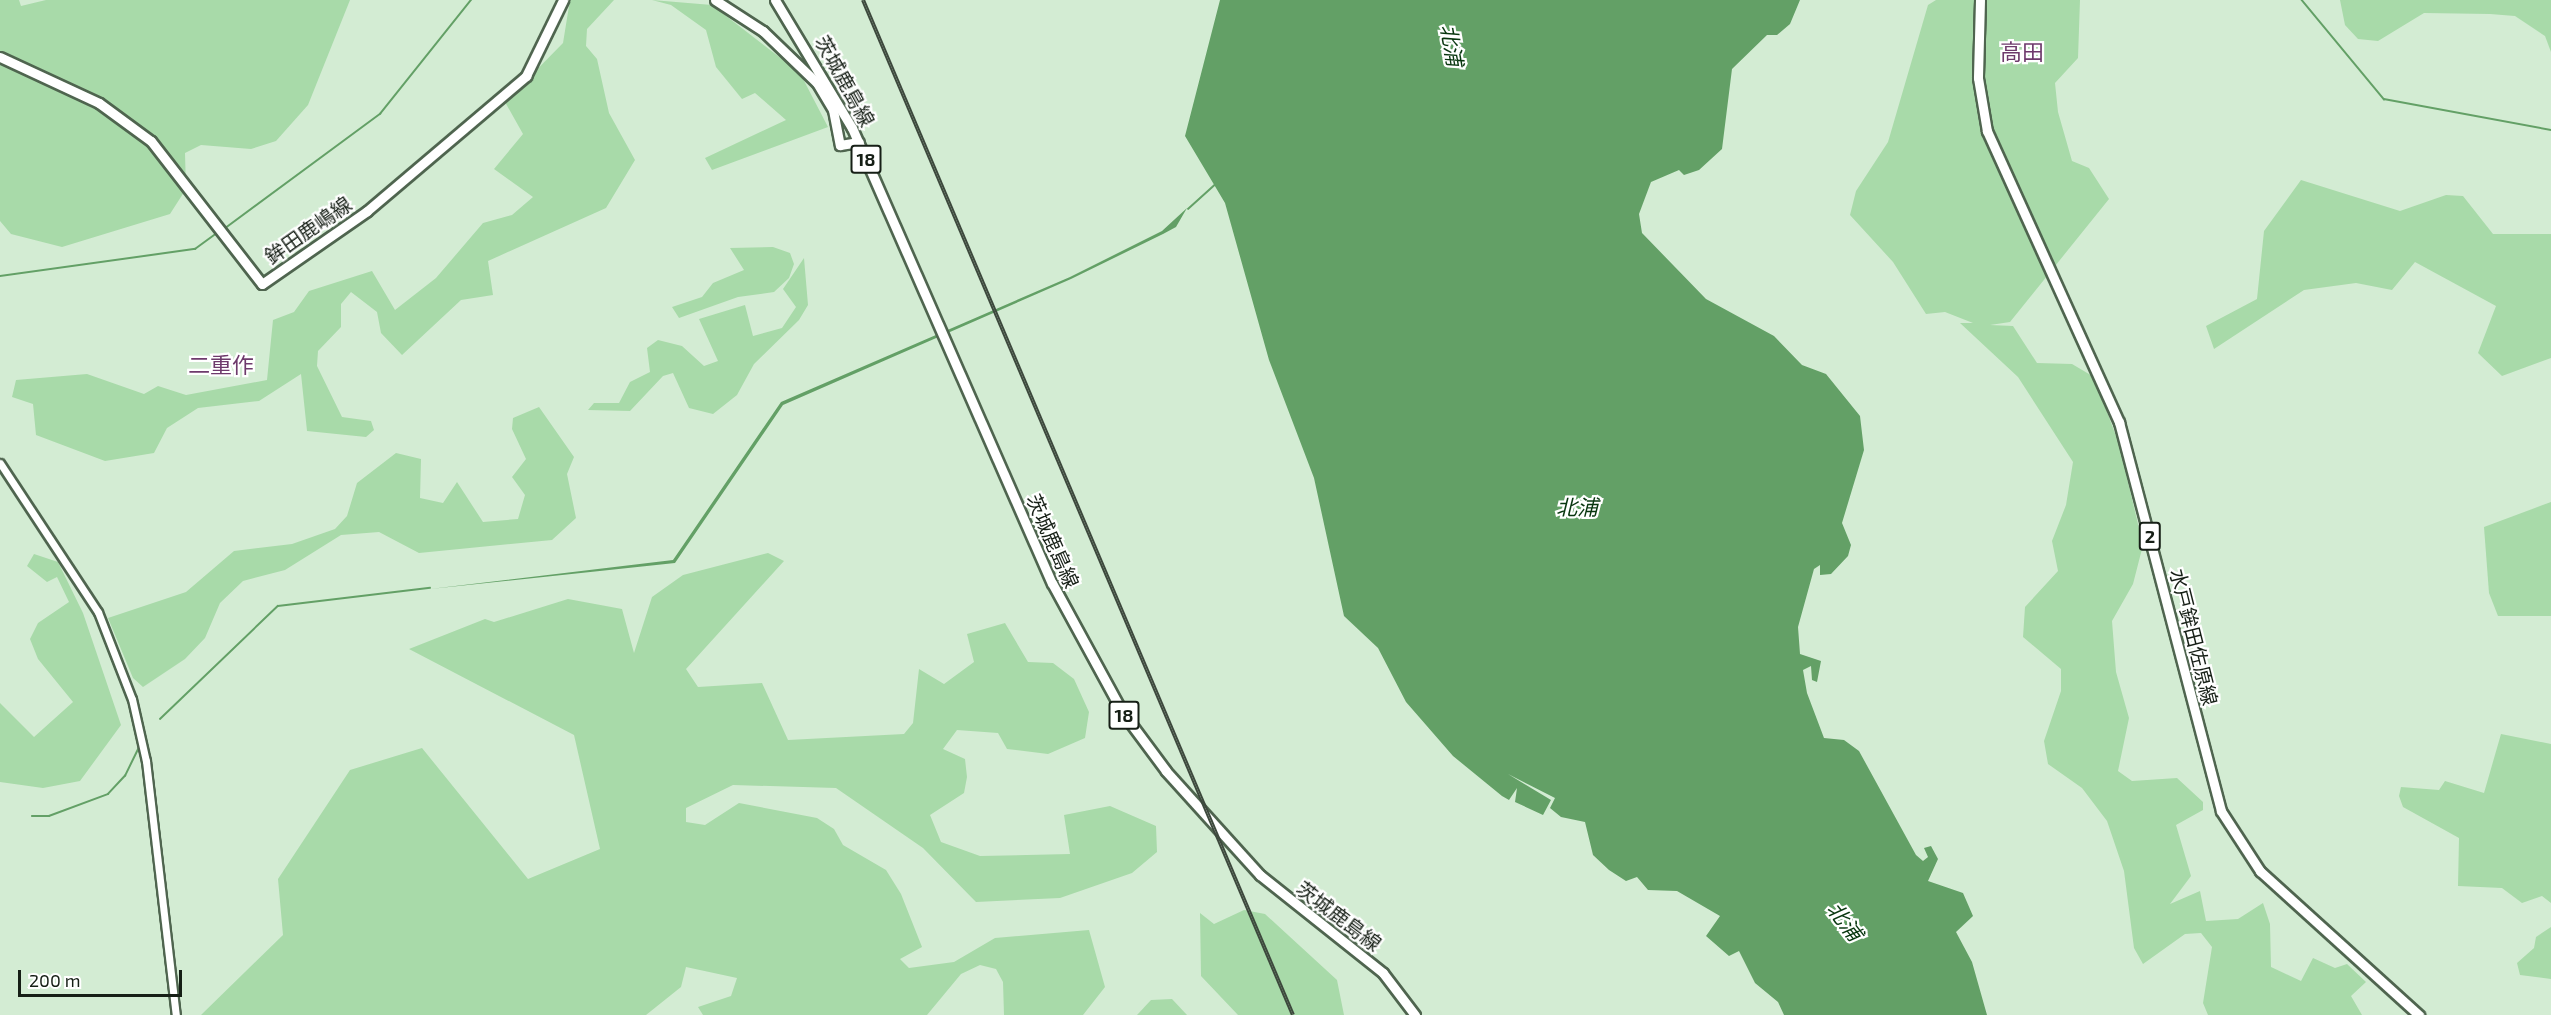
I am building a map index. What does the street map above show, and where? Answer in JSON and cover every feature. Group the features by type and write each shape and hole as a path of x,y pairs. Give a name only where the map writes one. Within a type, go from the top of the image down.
{"main road":[{"name":"鉾田鹿嶋線","path":"0,57 126,120 177,168 262,285 367,211 526,76 563,0"},
{"path":"715,0 763,31 801,66 828,100 840,145 859,142"},
{"name":"茨城鹿島線","path":"775,0 813,56 859,142 1067,616 1137,734 1260,875 1383,973 1415,1015"},
{"name":"水戸鉾田佐原線","path":"1980,0 1978,78 1987,131 2119,422 2221,811 2260,871 2420,1015"}],"street":[{"path":"801,66 813,56"},
{"path":"0,463 98,612 132,699 147,770 176,1015"}],"shaded area":[{"path":"0,0 19,0 21,6 46,0 350,0 308,105 276,141 251,149 201,145 185,153 186,189 170,214 62,247 11,234 0,221"},
{"path":"570,0 614,0 587,29 586,46 597,59 609,113 635,160 606,208 488,261 493,295 461,300 402,355 381,333 377,312 351,292 341,304 341,327 318,351 317,366 342,417 371,421 374,430 366,437 307,431 301,374 259,401 198,408 167,428 154,453 105,461 36,435 33,404 12,397 16,380 87,374 144,394 158,386 186,395 267,380 273,320 294,312 309,291 372,271 395,310 436,278 483,223 512,215 533,197 494,169 523,134 505,102 563,43"},
{"path":"652,0 712,5 800,73 828,127 712,170 705,158 786,120 755,93 742,99 716,67 706,30 671,5"},
{"path":"1936,0 2080,0 2078,58 2055,83 2058,112 2072,161 2089,168 2109,199 2010,322 1990,325 2013,326 2037,363 2072,364 2094,377 2119,444 2143,545 2133,584 2112,621 2116,672 2129,718 2118,771 2132,781 2177,778 2203,802 2203,810 2176,825 2191,876 2170,904 2200,891 2206,921 2238,919 2263,903 2270,924 2271,967 2301,981 2313,958 2335,968 2347,964 2366,982 2351,996 2362,1015 2208,1015 2203,1003 2212,947 2201,933 2185,934 2143,964 2134,948 2124,871 2107,821 2082,788 2048,764 2044,741 2061,691 2061,669 2023,637 2025,607 2058,571 2052,541 2066,505 2073,462 2018,377 1960,323 1973,323 1945,312 1926,314 1893,262 1850,215 1856,191 1888,142 1928,5"},
{"path":"2340,0 2551,0 2551,52 2545,36 2515,16 2490,14 2424,13 2378,41 2358,39 2345,25"},
{"path":"2301,180 2400,211 2446,195 2463,196 2493,234 2551,234 2551,358 2502,376 2478,353 2496,306 2415,262 2392,290 2356,283 2304,290 2214,349 2206,326 2257,299 2264,231"},
{"path":"773,247 790,253 794,264 789,278 774,292 738,297 679,318 672,307 702,297 713,283 744,270 730,248"},
{"path":"804,258 808,305 799,320 754,364 737,395 713,414 689,408 673,373 663,376 630,411 588,410 594,403 619,403 630,382 650,372 647,348 658,340 682,346 704,366 718,361 699,319 745,305 753,336 782,328 796,307 783,289"},
{"path":"539,407 574,457 567,474 576,518 552,540 419,553 379,532 341,535 285,570 243,581 220,603 205,638 185,659 143,687 133,678 108,618 186,592 234,551 292,544 335,529 347,516 357,483 396,453 421,459 420,498 443,503 457,482 483,522 518,519 525,495 512,477 526,459 512,429 513,418"},
{"path":"2551,502 2551,616 2498,616 2489,593 2484,527"},
{"path":"768,553 784,561 686,669 698,687 762,683 788,740 904,734 913,723 919,669 944,684 974,662 967,634 1005,623 1028,662 1053,663 1074,679 1089,712 1085,738 1048,754 1007,749 998,733 957,730 943,749 965,759 967,777 964,793 930,815 941,842 980,856 1070,854 1064,815 1110,806 1156,826 1157,852 1132,873 1060,898 976,902 923,848 836,788 733,785 686,808 686,822 705,825 739,803 817,818 834,829 843,845 886,870 901,894 922,947 900,959 909,968 954,962 995,938 1089,930 1105,987 1083,1015 1004,1015 1003,982 996,969 980,965 961,974 927,1015 703,1015 698,1007 731,996 737,978 686,967 681,987 646,1015 201,1015 283,935 278,879 350,770 422,748 528,879 600,849 574,735 409,649 485,619 494,622 568,599 622,609 634,653 652,597 683,575"},
{"path":"34,554 58,562 83,613 121,725 80,781 43,788 0,782 0,703 34,737 73,702 38,659 30,639 38,623 69,602 57,577 47,582 27,566"},
{"path":"2501,734 2551,744 2551,903 2542,896 2522,903 2502,888 2458,886 2459,838 2403,807 2399,796 2401,787 2439,790 2445,781 2484,793"},
{"path":"1244,910 1265,914 1337,980 1344,1015 1238,1015 1201,976 1200,913 1214,924"},
{"path":"2551,927 2551,979 2520,975 2517,963 2534,948 2536,937"},
{"path":"1172,999 1187,1015 1137,1015 1151,1000"}],"water":[{"name":"北浦","path":"1220,0 1800,0 1790,24 1777,35 1767,35 1732,69 1722,149 1699,170 1684,175 1679,170 1651,182 1639,214 1642,233 1706,299 1774,336 1802,365 1826,374 1860,416 1864,450 1842,523 1851,545 1848,556 1831,574 1820,575 1820,565 1814,569 1798,627 1800,654 1821,661 1817,682 1812,680 1811,666 1803,670 1807,693 1824,738 1844,740 1859,751 1916,855 1923,861 1928,857 1924,848 1931,846 1938,859 1928,881 1963,893 1973,916 1956,932 1972,962 1987,1015 1784,1015 1778,1002 1755,983 1739,951 1729,956 1706,936 1720,916 1677,891 1648,890 1637,877 1626,881 1609,870 1593,855 1585,822 1561,817 1550,808 1555,798 1508,774 1551,800 1543,815 1515,802 1517,788 1509,800 1502,796 1453,756 1406,702 1378,648 1344,616 1314,478 1269,360 1225,203 1185,136"},
{"path":"1187,208 1176,227 1071,279 783,405 675,563 430,589 673,560 781,402 1070,277 1162,231"}],"waterway":[{"path":"224,229 380,114 471,0"},
{"path":"2302,0 2384,99 2551,130"},
{"path":"1188,209 1215,185"},
{"path":"0,276 195,249 217,233"},
{"path":"160,719 278,606 430,588"},
{"path":"32,816 49,816 108,794 125,776 138,749"}],"railway":[{"path":"863,0 1293,1015"}],"district":[{"name":"高田","path":"2022,52"},
{"name":"二重作","path":"221,365"}]}
